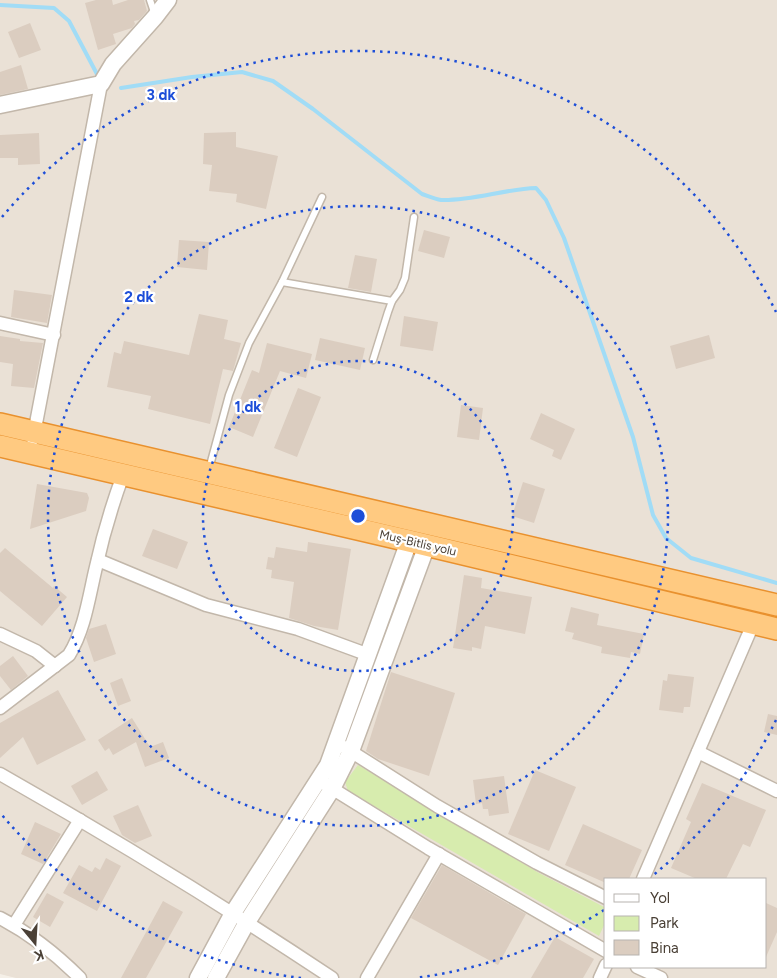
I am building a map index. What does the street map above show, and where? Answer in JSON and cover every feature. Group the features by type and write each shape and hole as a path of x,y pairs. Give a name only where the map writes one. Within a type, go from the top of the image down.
{"highway":[{"name":"Muş-Bitlis yolu","path":"0,424 777,605"},
{"name":"Muş-Bitlis yolu","path":"0,446 777,629"},
{"path":"153,482 157,461"},
{"path":"204,494 208,472"}],"street":[{"path":"30,453 101,84 113,64 168,0"},
{"path":"0,105 101,84"},
{"path":"0,323 54,335"},
{"path":"0,708 55,666 69,654 76,644 107,520 123,475"},
{"path":"325,785 328,765 369,654 418,543"},
{"path":"198,978 240,917 325,785 351,751 418,543"},
{"path":"98,560 206,605 298,629 369,654"},
{"path":"643,878 753,624"},
{"path":"0,634 36,651 55,666"},
{"path":"337,742 445,810 537,863 604,897"},
{"path":"698,752 777,791"},
{"path":"0,774 240,917 332,978"},
{"path":"325,785 604,950"},
{"path":"14,925 80,820"},
{"path":"367,978 439,854"},
{"path":"216,978 240,917"},
{"path":"0,918 14,925 64,962 80,978"},
{"path":"639,968 661,978"}],"lane":[{"path":"150,0 155,17"},
{"path":"208,472 220,422 249,343 282,282 322,197"},
{"path":"373,360 384,320 405,278 414,217"},
{"path":"282,282 392,301"}],"shaded area":[{"path":"0,0 777,0 777,978 16,978 0,974"}],"green space":[{"path":"358,765 539,873 604,907 604,925 599,936 348,791 345,782"}],"building":[{"path":"96,0 112,0 113,5 128,0 144,0 147,11 139,20 134,21 135,24 132,28 113,34 116,44 98,50 85,3"},
{"path":"30,23 41,50 19,58 8,32"},
{"path":"21,65 28,89 0,95 0,72"},
{"path":"236,132 236,147 278,156 266,209 236,202 237,194 209,191 212,165 203,164 204,133"},
{"path":"39,133 40,164 18,165 18,158 0,158 0,135"},
{"path":"424,230 450,237 444,258 418,251"},
{"path":"179,240 209,242 207,270 177,267"},
{"path":"355,255 377,259 371,292 348,288"},
{"path":"14,290 52,295 47,323 11,317"},
{"path":"199,314 228,320 224,339 241,343 233,371 223,369 210,424 148,409 151,396 107,387 114,352 121,354 124,341 189,355"},
{"path":"404,316 438,322 433,351 400,346"},
{"path":"709,335 715,358 676,369 670,346"},
{"path":"0,336 20,339 20,341 43,343 34,388 11,386 13,364 0,362"},
{"path":"320,338 365,348 360,370 315,360"},
{"path":"267,343 312,354 306,378 280,371 253,437 229,427 252,370 259,373"},
{"path":"298,388 321,397 297,457 274,448"},
{"path":"461,405 483,408 479,440 457,437"},
{"path":"541,413 575,429 561,460 552,456 554,450 530,439"},
{"path":"523,482 545,489 534,523 512,516"},
{"path":"37,484 87,493 89,498 86,511 30,529"},
{"path":"153,529 188,542 177,569 142,556"},
{"path":"308,542 351,549 338,630 314,626 289,618 294,582 271,578 272,570 266,569 268,557 274,558 276,547 307,552"},
{"path":"5,548 53,588 54,586 67,597 42,626 0,591 0,553"},
{"path":"464,575 482,578 481,588 532,597 525,634 485,626 481,649 472,647 472,651 453,648"},
{"path":"571,607 599,614 597,625 644,634 640,654 631,652 630,658 601,653 602,647 572,639 574,633 565,631"},
{"path":"106,624 116,654 94,662 86,638 89,629"},
{"path":"13,656 28,676 11,690 0,676 0,666"},
{"path":"391,672 455,693 429,776 378,759 366,751"},
{"path":"668,674 694,677 690,707 684,707 683,713 659,710 663,680 667,681"},
{"path":"122,678 131,701 118,706 110,683"},
{"path":"58,690 86,740 37,765 23,737 0,758 0,723"},
{"path":"768,714 777,716 777,735 764,732"},
{"path":"132,718 150,747 163,742 169,758 145,767 136,742 113,755 109,748 105,751 98,740"},
{"path":"535,770 576,787 549,851 508,834"},
{"path":"97,771 108,790 82,805 71,786"},
{"path":"504,776 509,813 489,816 488,809 483,809 482,803 476,804 473,780"},
{"path":"702,783 766,810 750,847 743,844 726,878 695,878 671,868 691,822 686,819"},
{"path":"138,805 152,836 135,843 122,835 113,816"},
{"path":"35,822 61,834 43,864 21,854"},
{"path":"583,824 642,850 629,878 604,878 604,882 565,865"},
{"path":"106,858 121,866 97,911 63,893 79,865 92,872 95,867 100,870"},
{"path":"442,865 526,914 498,965 411,918"},
{"path":"47,893 64,902 50,927 33,917"},
{"path":"163,901 183,912 146,978 121,978"},
{"path":"767,903 777,908 777,932 767,955"},
{"path":"555,937 594,959 583,978 531,978"}],"waterway":[{"path":"0,5 54,8 69,21 98,76"},
{"path":"121,88 192,77 242,72 273,81 313,109 422,194 441,200 453,200 536,188 546,200 564,238 633,437 653,515 666,538 691,558 777,583"}]}
